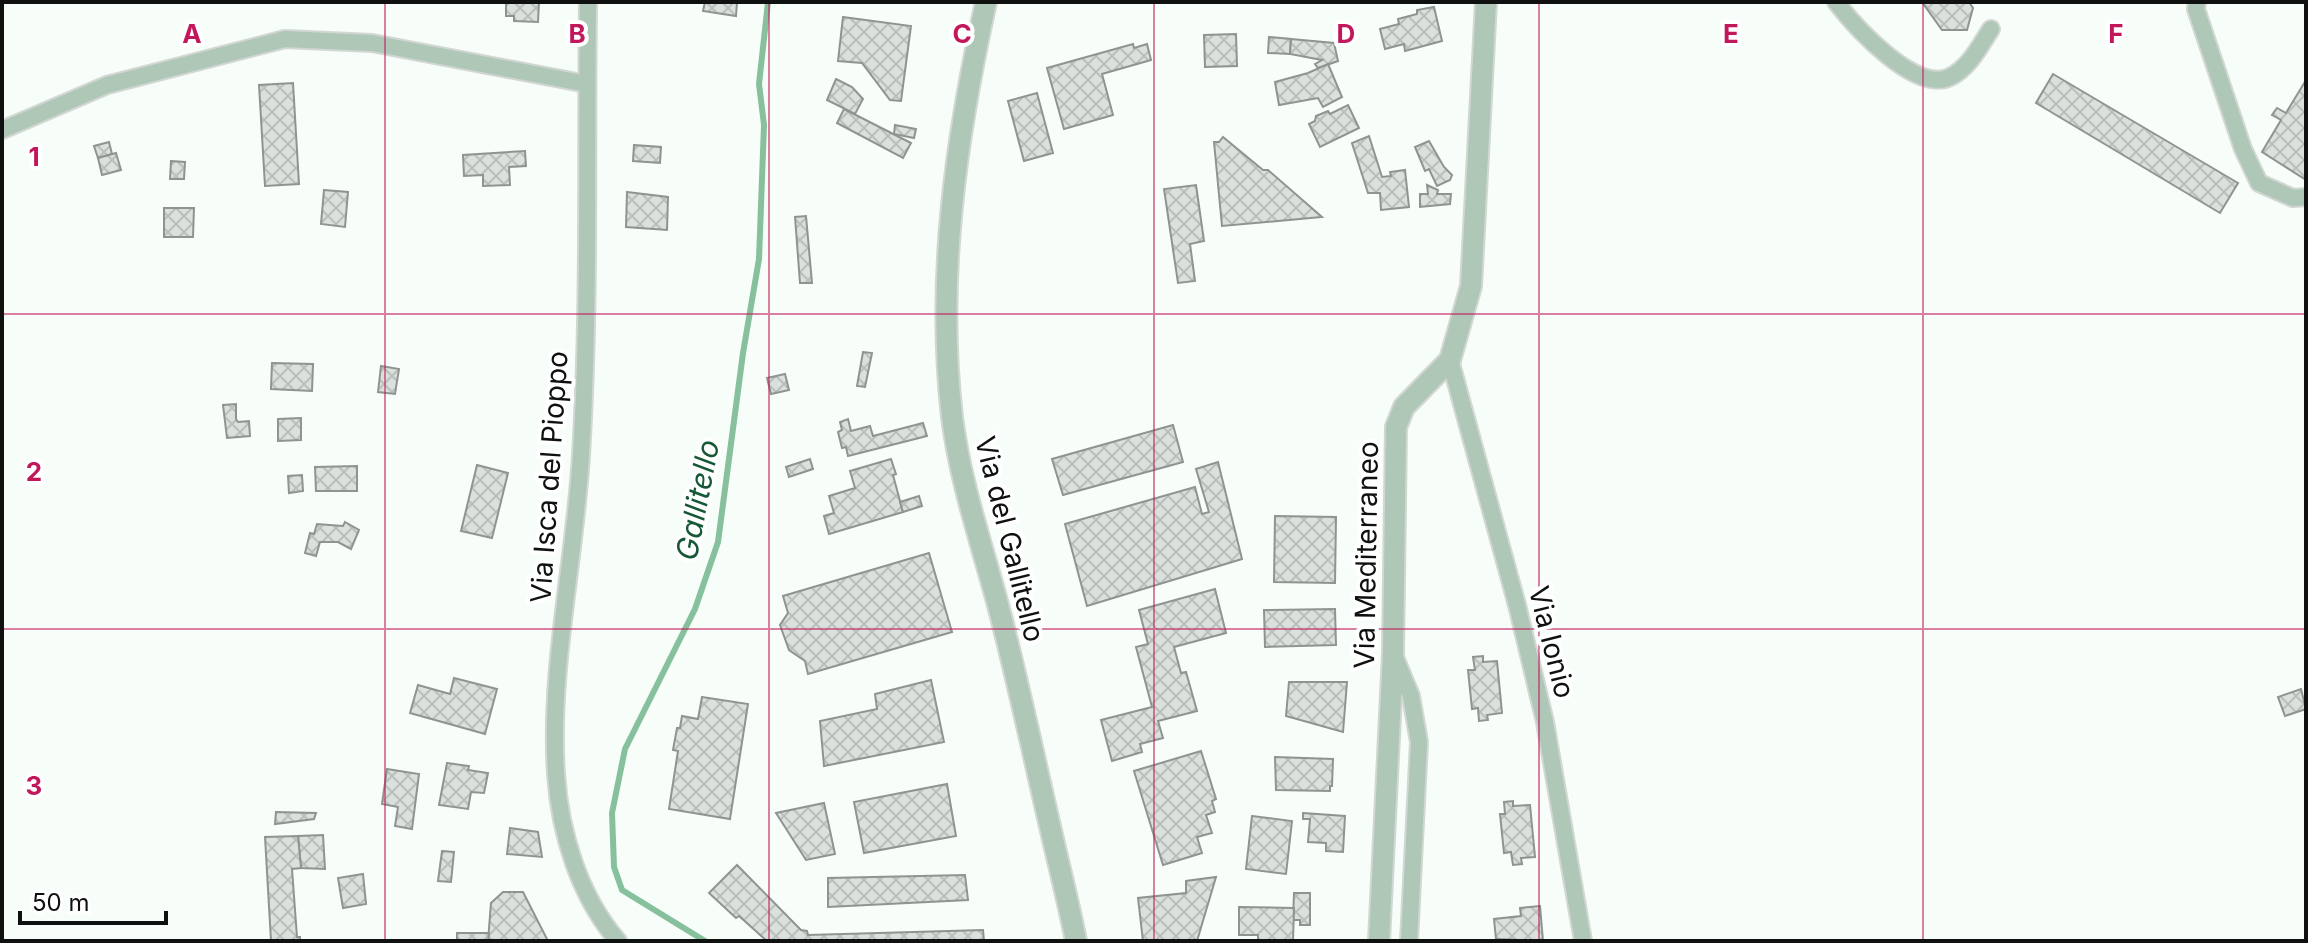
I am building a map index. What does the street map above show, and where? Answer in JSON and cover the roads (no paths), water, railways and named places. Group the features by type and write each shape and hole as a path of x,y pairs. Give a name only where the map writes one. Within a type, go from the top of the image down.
{"street":[{"name":"Via Isca del Pioppo","path":"588,2 581,457 555,702 556,775 566,836 589,902 618,941"},
{"name":"Via del Gallitello","path":"986,2 972,67 952,198 945,311 952,419 966,496 1025,710 1076,941"},
{"name":"Via Mediterraneo","path":"1379,941 1393,654 1396,427 1404,407 1450,360 1471,286 1486,2"},
{"path":"1836,2 1886,54 1922,78 1948,79 1964,68 1991,29"},
{"path":"2197,2 2196,9 2243,149 2259,183 2293,198 2306,197"},
{"path":"2,130 107,85 285,39 372,43 587,84"},
{"name":"Via Ionio","path":"1450,360 1517,605 1545,722 1583,941"},
{"path":"1393,654 1411,696 1419,742 1409,941"}],"waterway":[{"name":"Gallitello","path":"705,941 622,890 614,867 612,813 625,749 695,609 718,542 759,259 764,125 759,84 768,2"}]}
